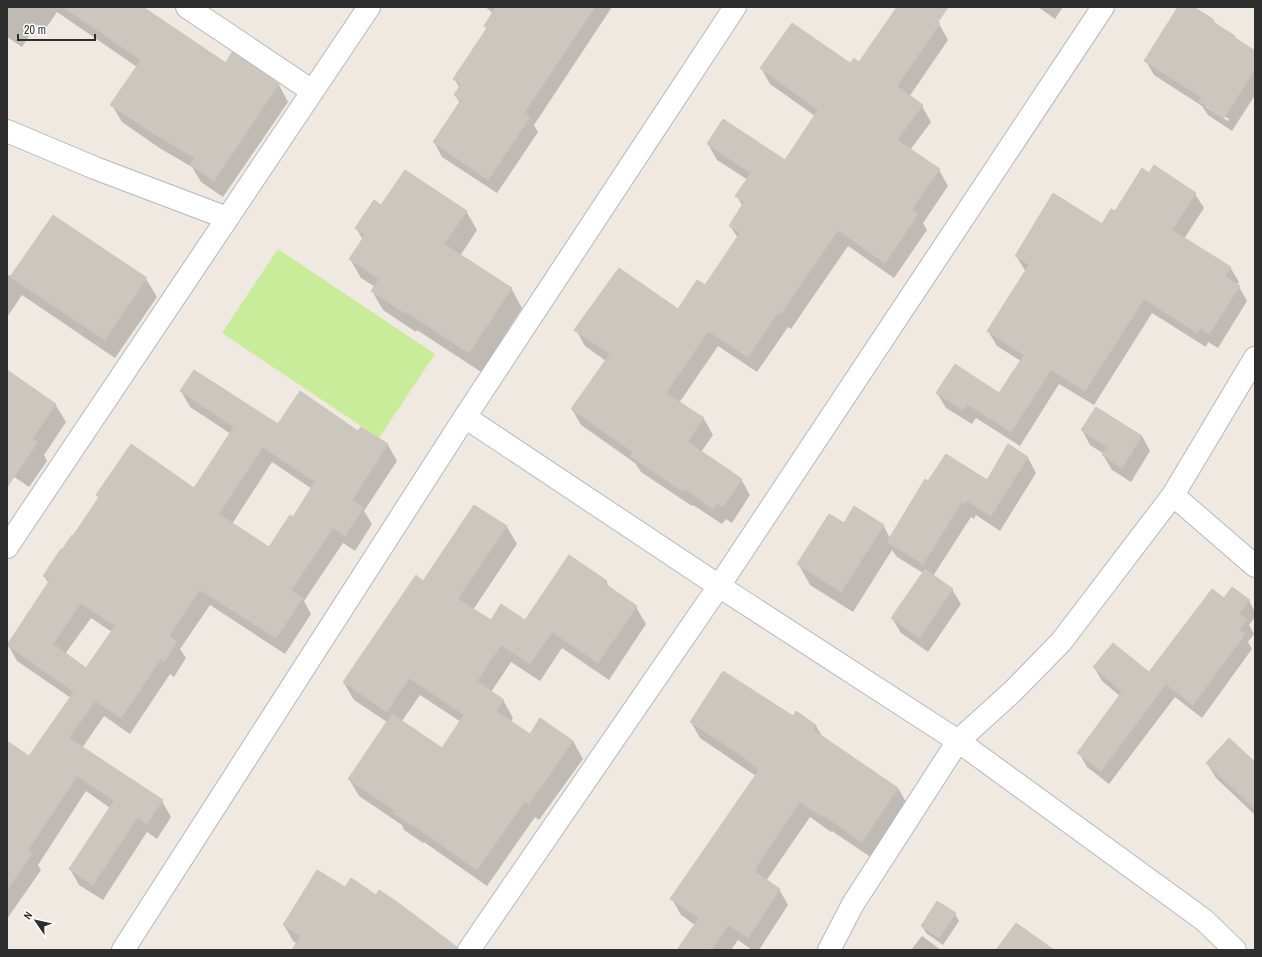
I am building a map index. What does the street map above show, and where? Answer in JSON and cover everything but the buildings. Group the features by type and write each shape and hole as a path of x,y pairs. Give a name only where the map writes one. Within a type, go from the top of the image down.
{"street":[{"path":"187,7 312,91"},
{"path":"7,547 369,7"},
{"path":"123,950 465,417 735,7"},
{"path":"469,950 719,586 1103,7"},
{"path":"7,131 95,168 227,218"},
{"path":"829,950 853,904 958,741 1012,692 1061,642 1173,495 1255,358"},
{"path":"465,417 719,586 958,741 1204,920 1235,950"},
{"path":"1173,495 1255,566"}],"green space":[{"path":"278,249 435,354 379,438 222,333"}]}
